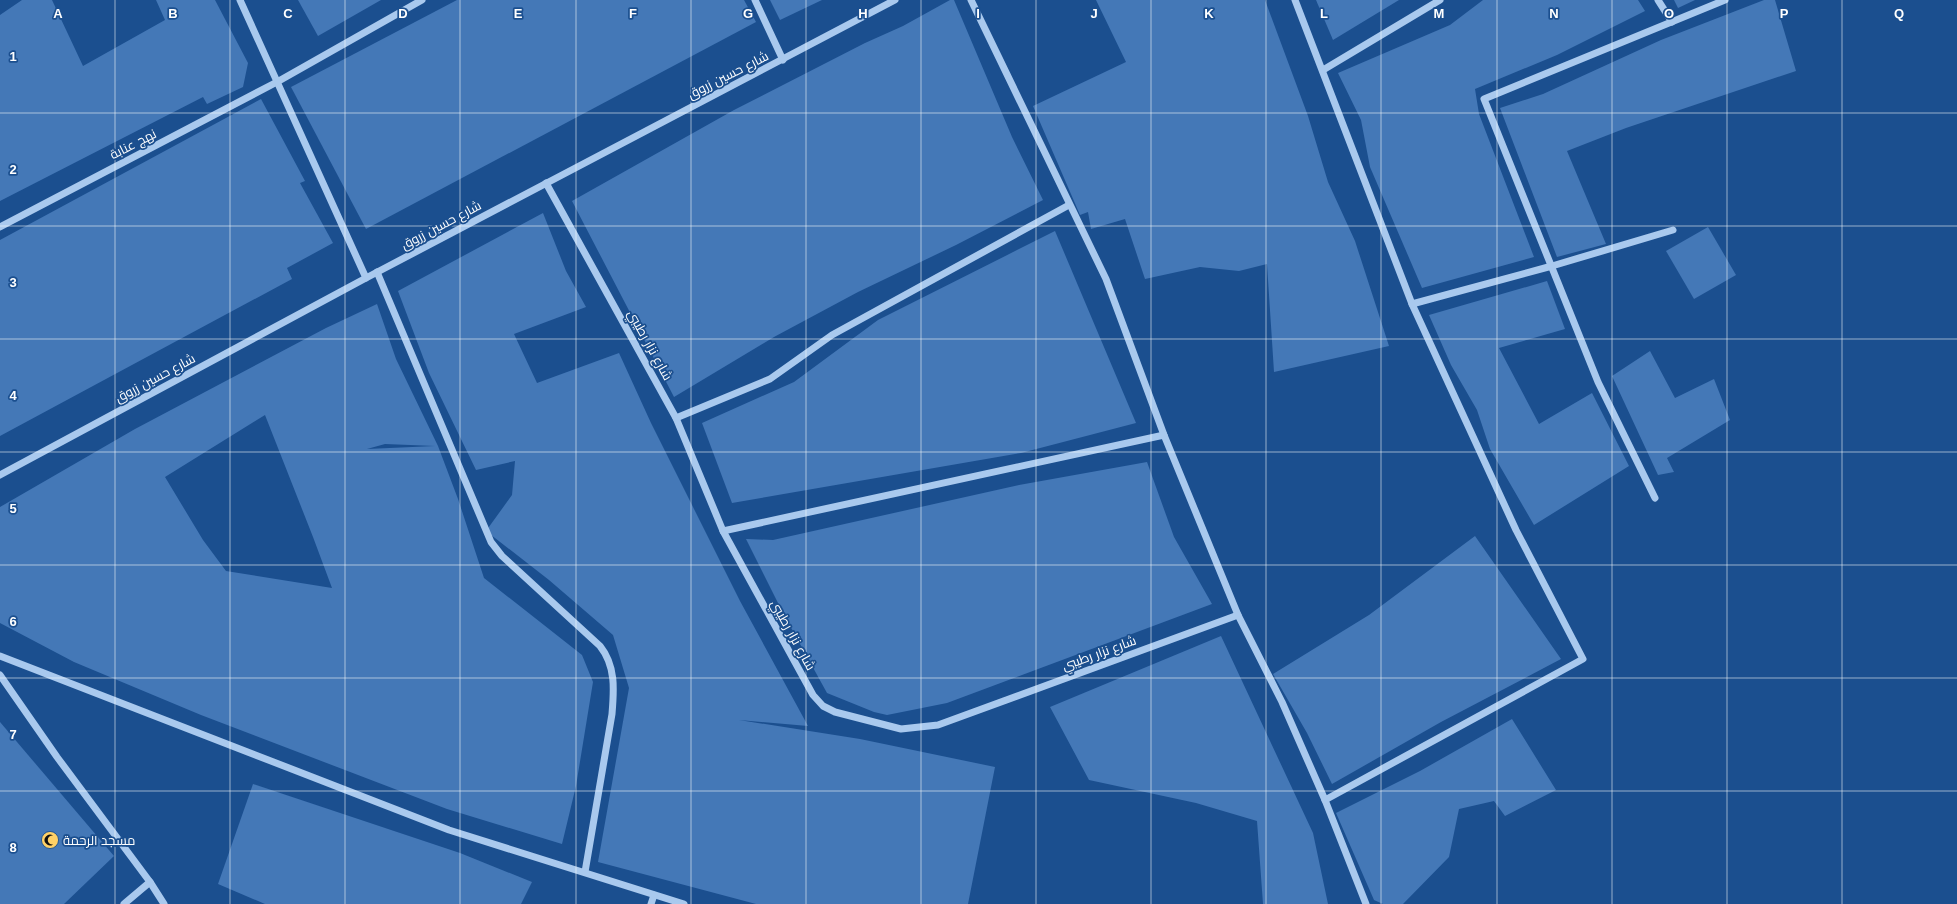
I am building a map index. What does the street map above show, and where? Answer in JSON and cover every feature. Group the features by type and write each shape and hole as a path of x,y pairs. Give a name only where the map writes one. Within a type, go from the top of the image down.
{"street":[{"path":"240,0 366,278"},
{"name":"نهج عنابة","path":"0,226 277,82 422,0"},
{"path":"755,0 783,60"},
{"name":"شارع حسين زروق","path":"0,475 366,278 895,0"},
{"path":"971,0 1106,279 1164,435 1238,615 1282,702 1325,800 1366,904"},
{"path":"1295,0 1412,304 1516,530 1582,659 1325,800"},
{"path":"1323,70 1440,0"},
{"path":"1658,0 1672,22"},
{"path":"1655,498 1598,382 1484,99 1725,0"},
{"name":"شارع نزار رطيبي","path":"546,183 676,418 723,531 813,696 823,706 835,712 901,729 938,725 1238,615"},
{"path":"676,418 770,379 832,335 1070,205"},
{"path":"1412,304 1552,266 1673,230"},
{"path":"378,272 491,542 502,556 600,646 606,653 612,670 614,690 612,714 585,872"},
{"path":"723,531 1164,435"},
{"path":"0,656 449,830 684,904"},
{"path":"0,675 2,683 150,882 164,904"},
{"path":"124,904 150,882"},
{"path":"651,904 654,895"}],"building":[{"path":"22,0 52,0 83,66 165,20 156,0 215,0 248,63 243,87 207,104 203,97 0,201 0,15"},
{"path":"298,0 381,0 318,36"},
{"path":"457,0 744,0 756,22 366,229 291,87"},
{"path":"770,0 822,0 780,20"},
{"path":"950,0 954,0 1012,137 1043,200 956,245 858,292 774,337 674,397 572,201 734,110 865,43 903,26"},
{"path":"1096,0 1265,0 1308,116 1328,182 1355,241 1389,346 1274,372 1267,264 1239,271 1200,267 1145,279 1125,219 1091,229 1088,212 1080,215 1033,106 1126,62"},
{"path":"1316,0 1399,0 1333,40"},
{"path":"1483,0 1638,0 1645,11 1557,55 1475,89 1479,114 1534,257 1422,288 1370,167 1361,120 1338,73 1450,25"},
{"path":"1674,0 1695,0 1678,8"},
{"path":"1764,0 1775,0 1796,71 1626,128 1567,151 1606,244 1557,257 1500,108 1543,94 1661,40"},
{"path":"261,99 305,181 300,183 333,243 287,268 292,279 0,436 0,240"},
{"path":"543,213 566,271 586,307 514,334 537,383 619,353 651,423 740,601 808,726 739,720 860,739 995,767 968,904 756,904 598,862 629,688 613,635 549,580 486,531 512,495 515,461 476,470 429,373 398,291"},
{"path":"1708,227 1736,275 1694,299 1666,251"},
{"path":"1055,231 1136,423 1021,453 732,503 702,423 794,382 878,320"},
{"path":"1547,281 1565,329 1499,348 1539,424 1592,393 1629,466 1534,525 1490,449 1477,410 1451,365 1429,315"},
{"path":"377,304 396,359 438,446 458,499 484,578 582,655 593,682 576,786 562,844 447,809 201,715 74,662 0,623 0,507 135,429 326,328","holes":["265,415 313,537 332,588 226,571 203,540 165,477","385,444 435,446 367,449"]},
{"path":"1650,351 1675,398 1714,379 1730,420 1667,458 1674,472 1658,475 1612,376"},
{"path":"1147,462 1174,537 1212,604 947,703 887,715 874,712 827,693 783,613 746,539 773,540 1019,485"},
{"path":"1475,536 1561,659 1441,722 1332,784 1307,733 1273,674 1369,615"},
{"path":"1221,636 1313,833 1328,904 1263,904 1257,821 1196,803 1089,780 1050,707"},
{"path":"1512,719 1556,790 1505,816 1494,801 1459,809 1449,857 1403,904 1383,904 1374,900 1336,813 1420,771"},
{"name":"مسجد الرحمة","path":"0,722 114,856 64,904 0,904"},
{"path":"253,784 460,853 532,882 521,904 265,904 218,884"}],"place":[{"name":"مسجد الرحمة","path":"50,840"}]}
